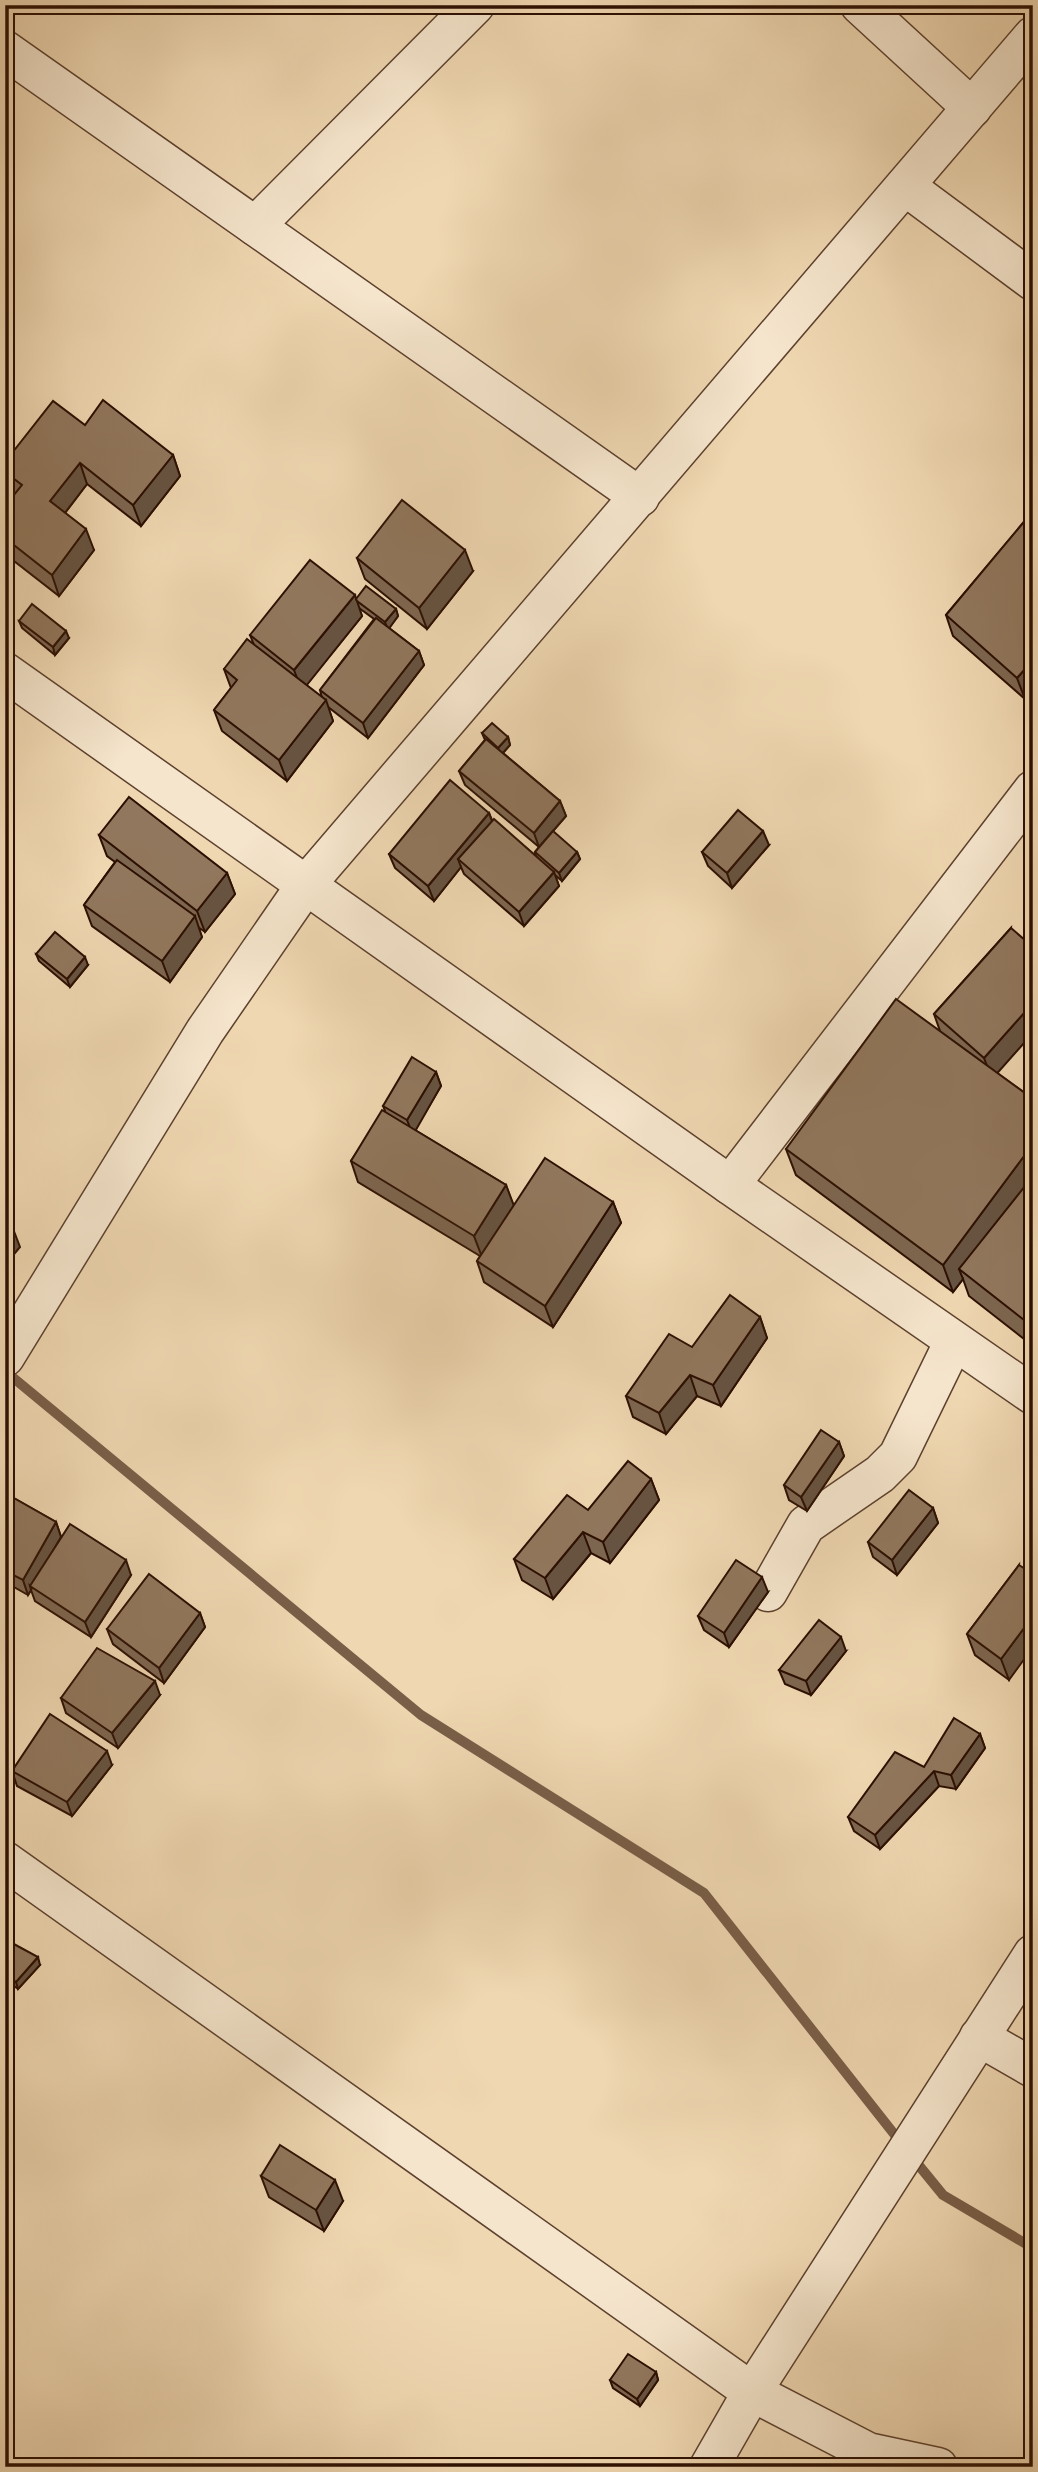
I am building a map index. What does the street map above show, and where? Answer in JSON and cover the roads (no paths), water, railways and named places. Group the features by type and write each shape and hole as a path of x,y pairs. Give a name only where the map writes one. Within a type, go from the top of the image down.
{"street":[{"path":"255,226 475,5"},
{"path":"860,5 972,108"},
{"path":"9,1352 205,1031 305,886 1033,36"},
{"path":"5,50 640,497"},
{"path":"905,186 1033,281"},
{"path":"5,671 161,780 305,886 1033,1395"},
{"path":"730,1185 1033,790"},
{"path":"768,1592 806,1525 880,1474 898,1456 954,1340"},
{"path":"5,1861 752,2392 868,2452 938,2467"},
{"path":"709,2467 752,2392 1033,1954"},
{"path":"979,2038 1033,2068"}],"waterway":[{"path":"5,1371 421,1715 704,1893 902,2144"},
{"path":"912,2157 943,2195 1033,2248"}]}
